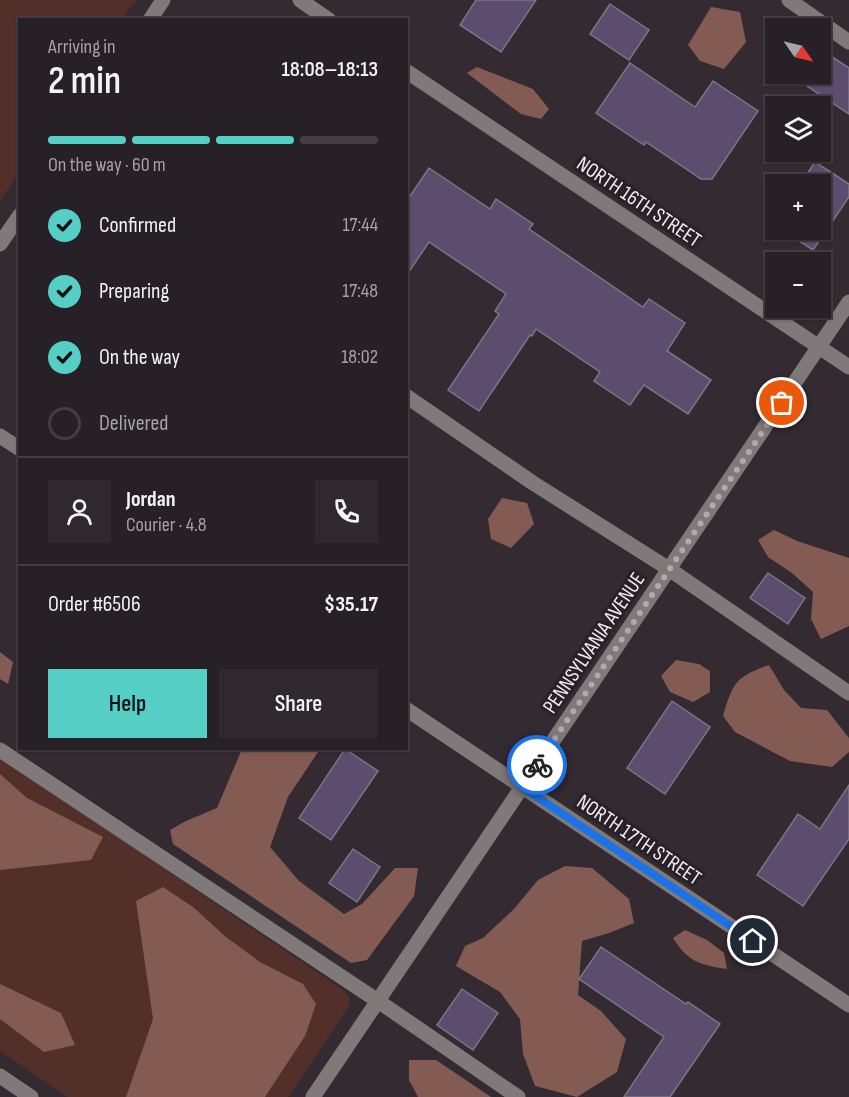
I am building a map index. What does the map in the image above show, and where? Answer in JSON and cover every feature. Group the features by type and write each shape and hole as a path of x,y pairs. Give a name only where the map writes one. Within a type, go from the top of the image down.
{"street":[{"path":"151,18 163,0"},
{"path":"300,0 326,18"},
{"path":"789,0 849,42"},
{"name":"NORTH 16TH STREET","path":"408,72 849,367"},
{"path":"0,244 18,218"},
{"name":"PENNSYLVANIA AVENUE","path":"313,1097 849,302"},
{"path":"408,397 533,483 669,569 849,693"},
{"path":"0,436 18,448"},
{"name":"NORTH 17TH STREET","path":"408,710 849,1005"},
{"path":"0,750 378,1001 518,1097"},
{"path":"0,1076 31,1097"}],"shaded area":[{"path":"0,0 137,0 122,18 18,18 18,174 0,201"},
{"path":"711,7 740,12 746,42 724,69 700,61 688,45"},
{"path":"477,67 533,89 549,109 541,119 521,114 467,73"},
{"path":"502,498 527,503 534,524 511,548 491,539 488,519"},
{"path":"774,530 797,541 849,558 849,626 821,639 811,619 813,592 792,573 768,557 758,540"},
{"path":"0,652 13,662 8,684 0,679"},
{"path":"676,660 699,664 710,671 710,692 693,702 670,692 661,676"},
{"path":"769,665 784,690 801,708 827,710 849,738 849,752 832,767 790,761 735,732 723,716 737,682 749,673"},
{"path":"242,750 319,750 288,797 270,847 299,881 344,914 362,904 395,868 418,868 414,896 367,960 351,963 173,844 170,830 217,808"},
{"path":"0,757 343,990 349,997 349,1006 288,1097 68,1097 0,1051"},
{"path":"0,774 27,798 103,837 91,860 0,870"},
{"path":"565,866 592,868 629,899 634,923 582,941 578,995 601,1011 626,1039 617,1072 577,1097 535,1086 523,1054 520,1019 500,992 456,966 465,946 483,938 514,909 538,880"},
{"path":"163,887 193,907 226,937 260,962 303,984 316,1004 305,1036 265,1097 126,1097 153,1019 136,901"},
{"path":"685,930 707,940 724,953 727,969 702,964 684,952 673,938"},
{"path":"0,984 61,1013 75,1045 44,1052 0,1019"},
{"path":"409,1060 436,1060 491,1097 418,1097 409,1080"}],"building":[{"path":"476,0 536,0 501,52 460,25"},
{"path":"610,4 649,30 629,60 590,34"},
{"path":"831,56 849,68 849,114 831,102 831,96 822,96 804,84 831,84"},
{"path":"630,63 695,107 713,81 758,111 712,179 701,179 646,142 644,145 596,113"},
{"path":"815,162 849,184 849,197 831,224 831,174 807,174"},
{"path":"429,168 490,209 496,199 533,224 529,229 643,307 649,299 685,323 667,351 711,380 688,414 644,385 630,405 594,381 600,372 536,329 479,411 448,390 499,314 495,311 506,294 429,242 408,273 408,199"},
{"path":"798,240 820,240 813,250"},
{"path":"768,573 805,598 788,624 750,598"},
{"path":"672,701 710,727 665,794 627,768"},
{"path":"344,750 378,771 331,840 299,818"},
{"path":"849,785 849,839 803,906 757,875 798,814 820,829"},
{"path":"353,849 380,867 357,902 329,883"},
{"path":"601,947 720,1024 670,1097 624,1097 664,1037 579,979"},
{"path":"462,989 498,1013 473,1050 437,1025"}],"way so far":[{"path":"537,765 782,403"}],"route":[{"path":"537,765 522,787 753,941"}]}
